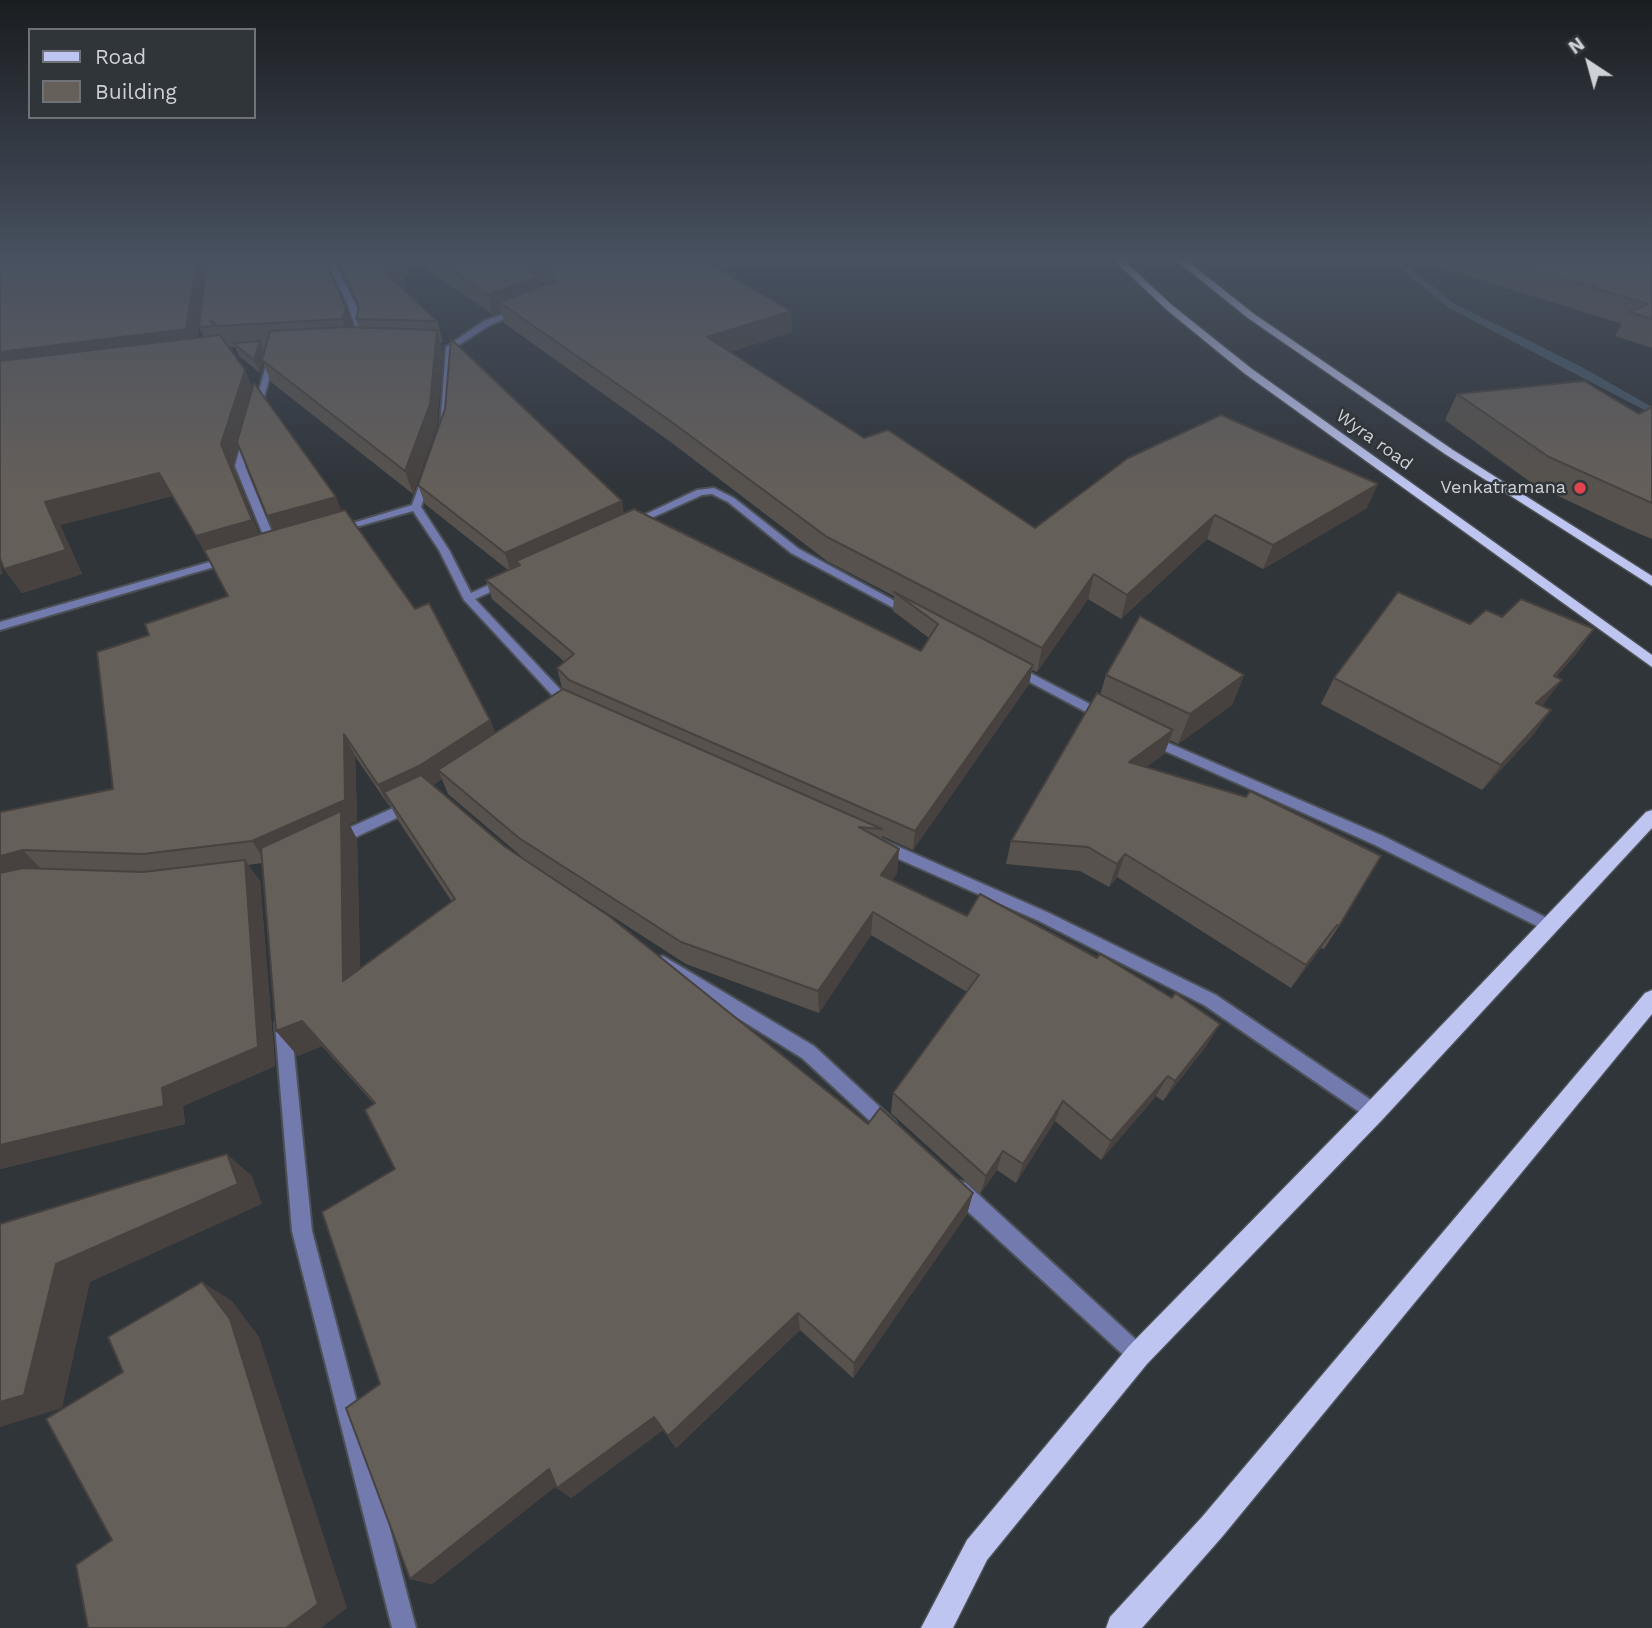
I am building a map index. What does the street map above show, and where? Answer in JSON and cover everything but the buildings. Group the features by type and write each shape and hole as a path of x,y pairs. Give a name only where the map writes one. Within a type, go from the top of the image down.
{"main road":[{"name":"Wyra road","path":"1204,336 1248,371 1652,662"},
{"name":"Wyra road","path":"1280,336 1449,452 1652,582"},
{"path":"936,1628 977,1550 1138,1355 1374,1112 1652,817"},
{"path":"1121,1628 1212,1527 1652,999"}],"street":[{"path":"357,336 354,344 368,344"},
{"path":"439,441 444,427 444,347 463,336"},
{"path":"262,349 274,348 240,466 273,547"},
{"path":"416,507 430,467"},
{"path":"618,530 700,492 715,491 731,500 795,551 917,617"},
{"path":"325,532 416,507"},
{"path":"416,507 444,550 468,598 568,710"},
{"path":"260,551 286,543"},
{"path":"0,626 234,558"},
{"path":"468,598 518,575"},
{"path":"1002,662 1112,721"},
{"path":"1137,734 1378,840 1548,925"},
{"path":"328,843 423,799"},
{"path":"869,839 1044,918 1210,1000 1374,1112"},
{"path":"644,950 808,1052 901,1137"},
{"path":"281,1009 302,1231 404,1628"},
{"path":"942,1175 1138,1355"}],"waterway":[{"path":"1512,336 1652,411"}],"place":[{"name":"Venkatramana","path":"1580,488"}]}
